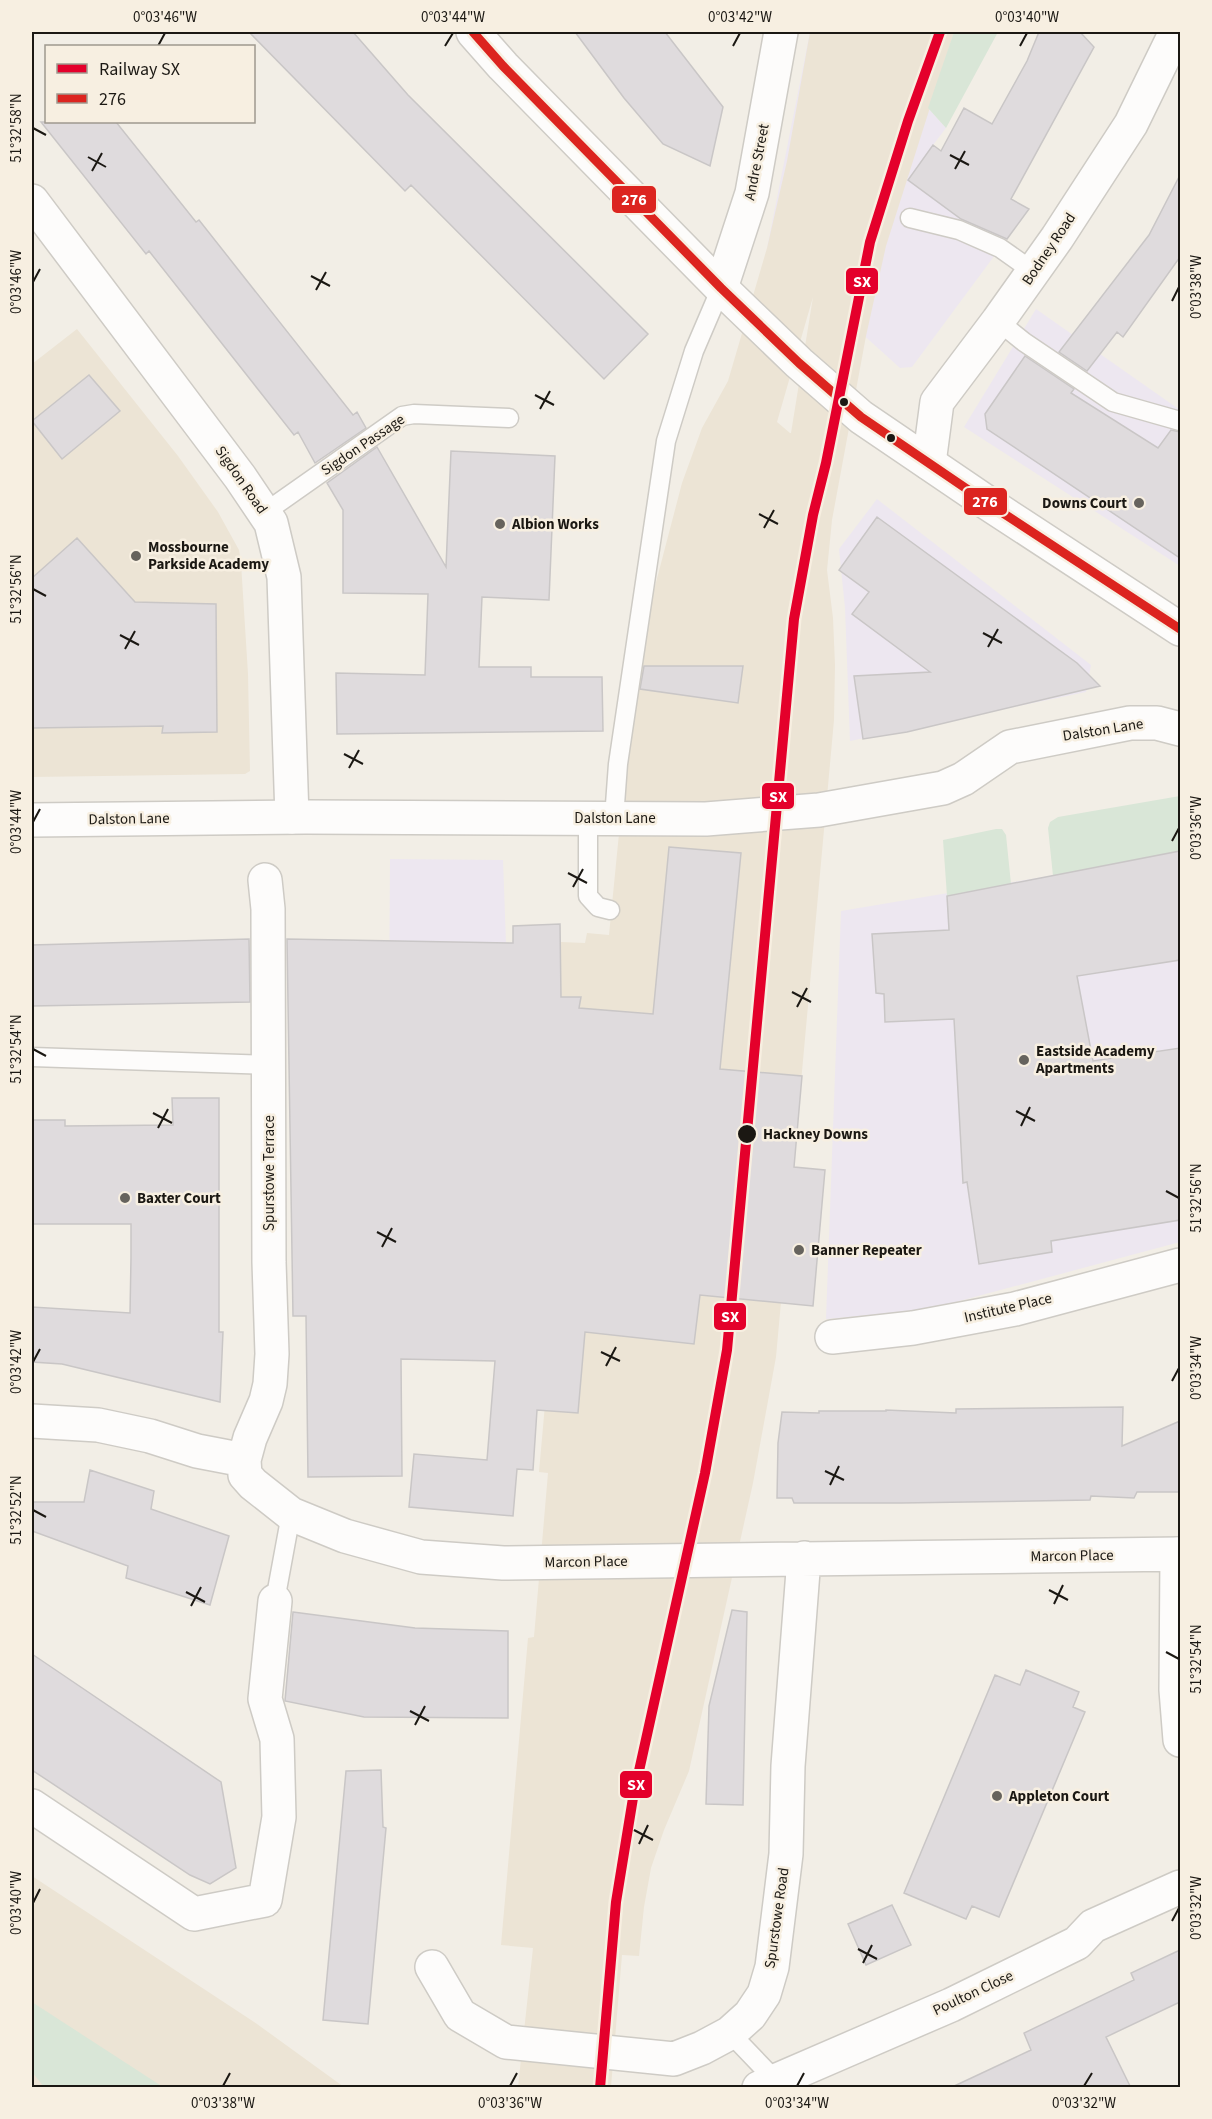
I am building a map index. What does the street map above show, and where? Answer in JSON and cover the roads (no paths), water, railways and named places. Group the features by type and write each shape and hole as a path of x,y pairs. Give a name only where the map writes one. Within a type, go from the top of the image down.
{"street":[{"path":"473,32 721,288 798,363 861,417 1180,629"},
{"name":"Andre Street","path":"721,288 752,193 780,32"},
{"name":"Bodney Road","path":"928,463 937,402 1034,272 1131,124 1176,32"},
{"name":"Sigdon Road","path":"32,201 203,428 271,523 284,577 292,818"},
{"name":"Dalston Lane","path":"32,820 706,819 831,808 943,788 963,779 1010,747 1130,723 1156,723 1180,729"},
{"name":"Spurstowe Terrace","path":"244,1460 250,1438 266,1401 270,1384 272,1354 268,909 265,880"},
{"name":"Institute Place","path":"832,1337 913,1328 1015,1309 1180,1264"},
{"path":"32,1421 98,1425 150,1436 197,1451 244,1460"},
{"name":"Marcon Place","path":"244,1460 245,1475 291,1514 345,1536 421,1557 503,1563 1178,1554"},
{"path":"1178,1554 1176,1690 1180,1740"},
{"name":"Spurstowe Road","path":"432,1967 460,2014 507,2042 674,2059 702,2048 730,2033 750,2015 764,1994 772,1967 786,1854 788,1766 804,1558"},
{"path":"32,1806 194,1914 265,1900 279,1817 278,1739 265,1699 274,1601"},
{"name":"Poulton Close","path":"767,2084 951,2005 1077,1943 1093,1926 1180,1887"}],"lane":[{"path":"910,218 959,230 1000,248 1034,272"},
{"path":"610,909 598,906 588,896 601,818 618,764 666,441 694,351 721,288"},
{"path":"998,321 1024,342 1113,402 1180,421"},
{"name":"Sigdon Passage","path":"264,513 402,416 414,414 509,418"},
{"path":"32,1058 269,1065"},
{"path":"274,1601 291,1514"},
{"path":"730,2033 767,2084"}],"rail line":[{"name":"SX","path":"600,2088 616,1902 633,1798 705,1473 727,1350 794,619 813,515 826,463 870,242 908,121 940,32"}],"place":[{"name":"Downs Court","path":"1139,503"},
{"name":"Albion Works","path":"500,524"},
{"name":"Mossbourne Parkside Academy","path":"136,556"},
{"name":"Eastside Academy Apartments","path":"1024,1060"},
{"name":"Hackney Downs","path":"747,1134"},
{"name":"Baxter Court","path":"125,1198"},
{"name":"Banner Repeater","path":"799,1250"},
{"name":"Appleton Court","path":"997,1796"}]}
